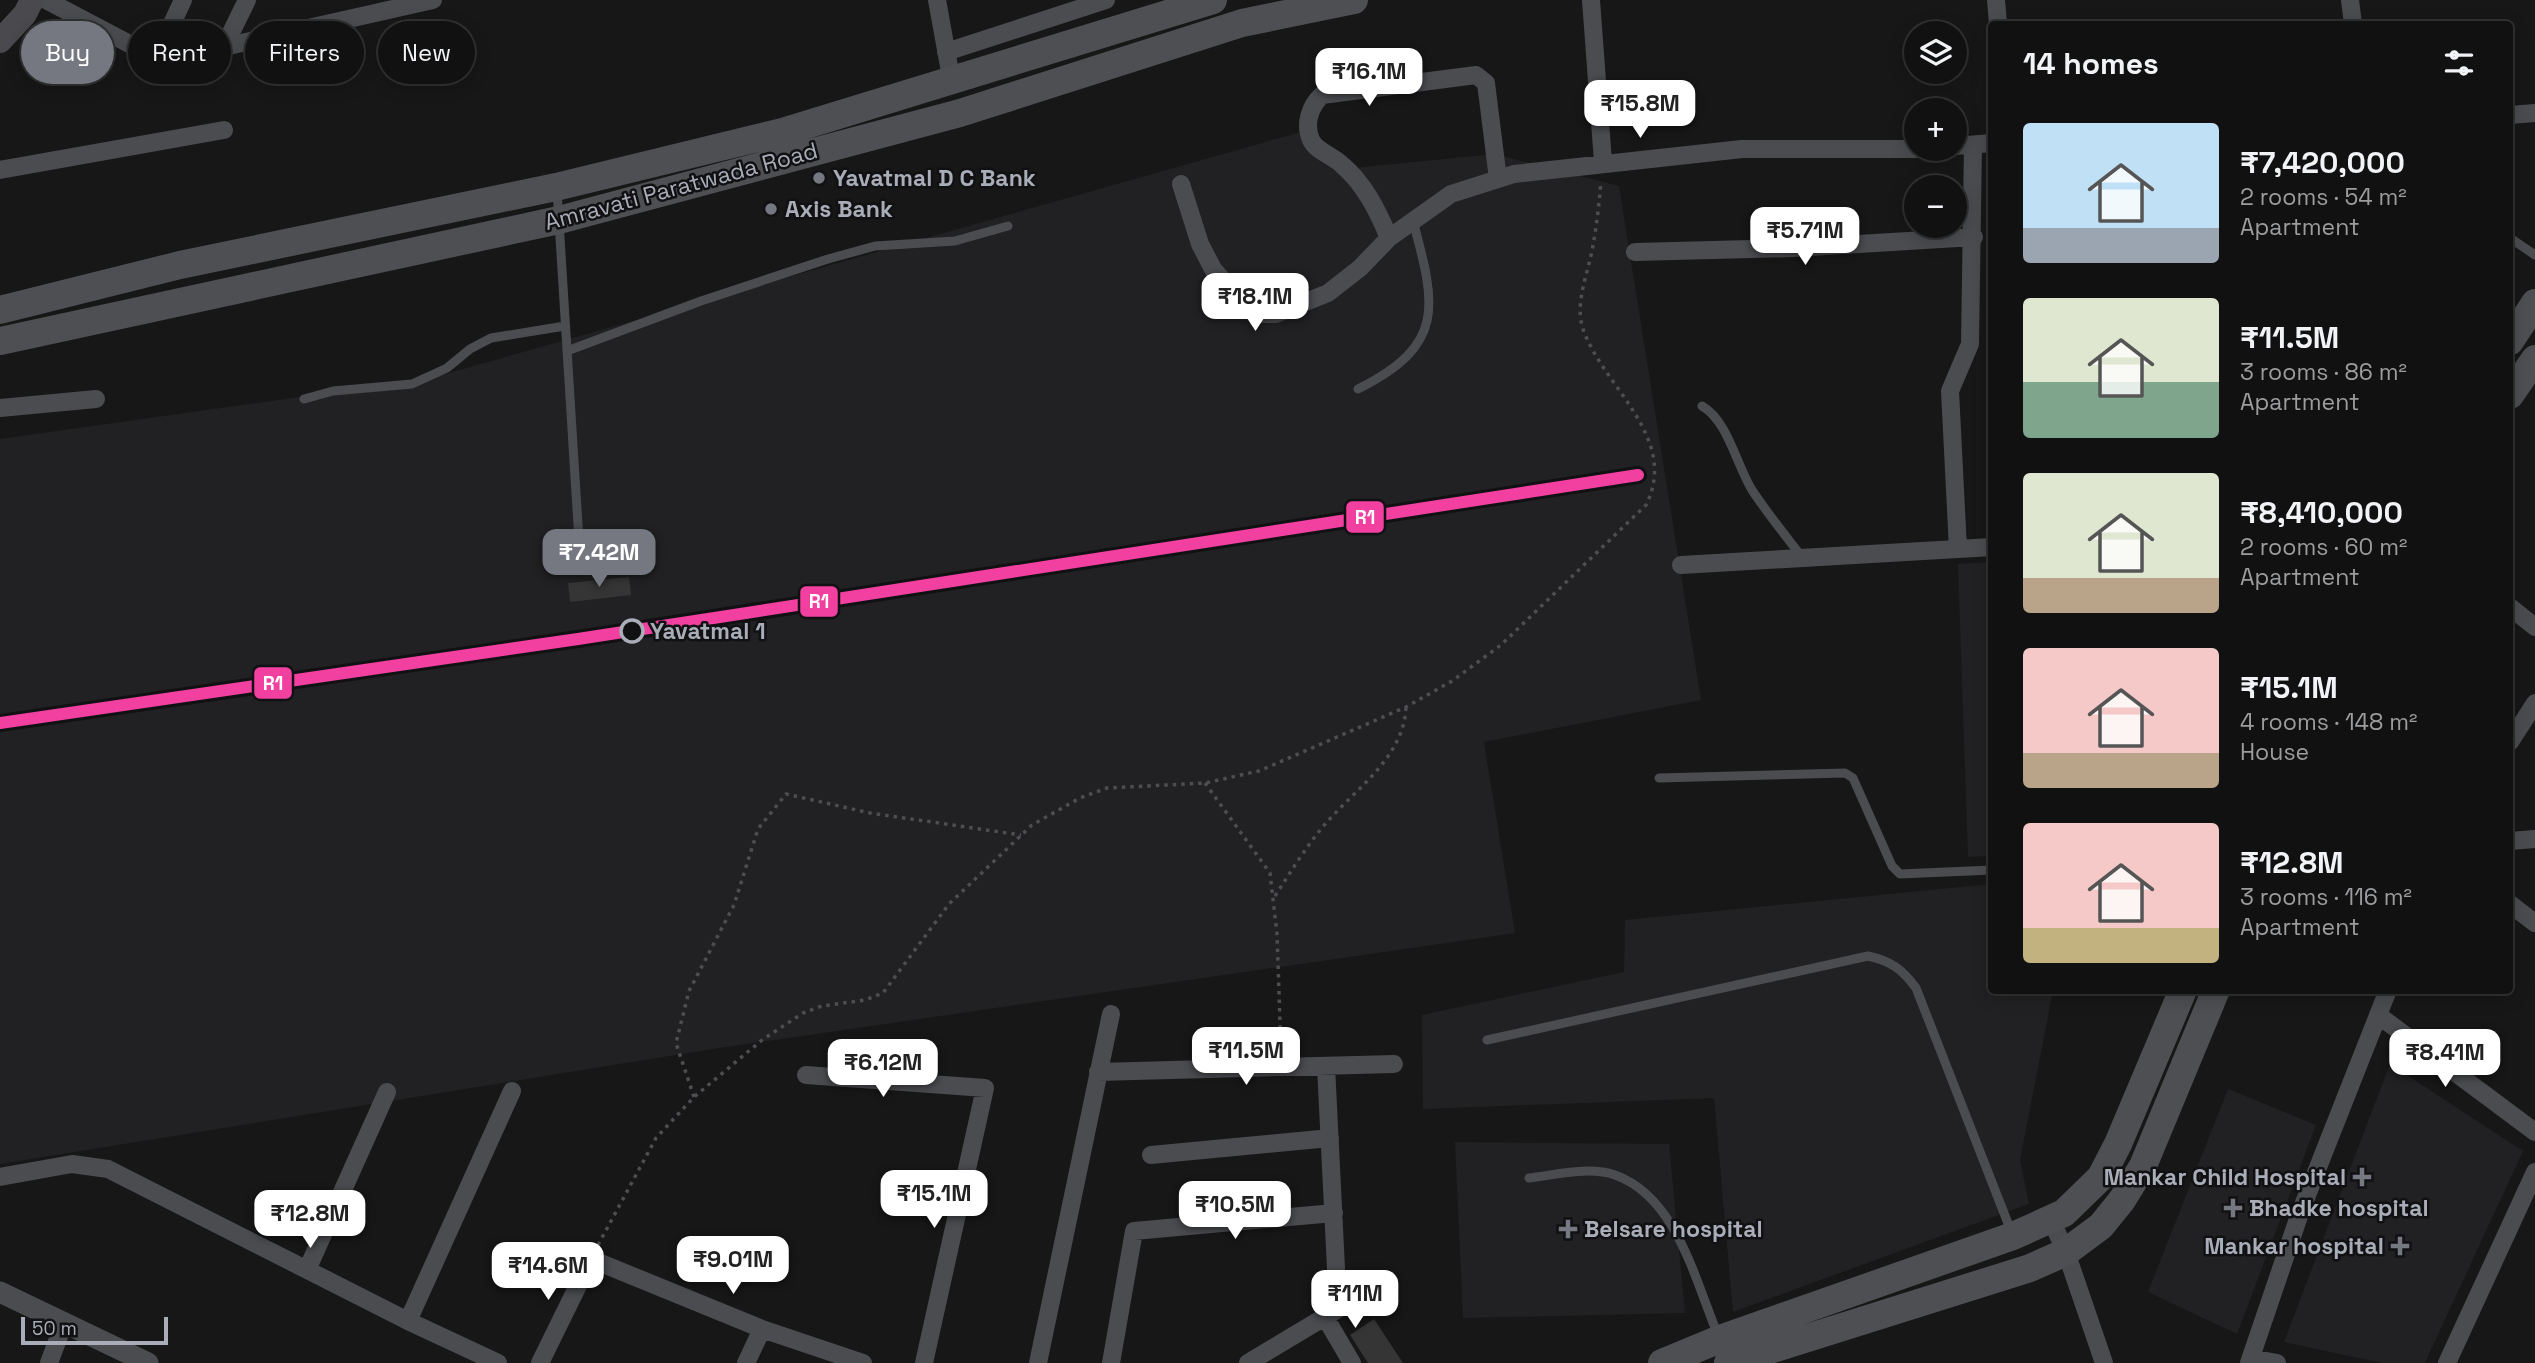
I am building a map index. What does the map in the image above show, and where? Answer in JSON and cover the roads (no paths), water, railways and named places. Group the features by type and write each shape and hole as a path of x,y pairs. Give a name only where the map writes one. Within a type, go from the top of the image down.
{"main road":[{"path":"0,41 25,14 32,0"},
{"name":"Amravati Paratwada Road","path":"0,310 180,265 556,187 786,131 951,83 1213,0"},
{"name":"Amravati Paratwada Road","path":"0,341 558,220 960,113 1242,23 1354,0"},
{"path":"2513,336 2535,303"},
{"path":"2513,392 2535,359"},
{"path":"1725,1355 2051,1220 2085,1196 2101,1177 2118,1144 2181,994"},
{"path":"1662,1363 1725,1355 2030,1268 2066,1252 2101,1226 2122,1200 2143,1166 2214,994"}],"street":[{"path":"46,0 128,43"},
{"path":"173,21 183,0"},
{"path":"231,33 247,0"},
{"path":"231,45 402,3 433,0"},
{"path":"937,0 951,83"},
{"path":"946,52 1106,0"},
{"path":"1591,0 1603,162"},
{"path":"1996,0 1998,21"},
{"path":"2350,0 2353,21"},
{"path":"1389,238 1377,209 1360,185 1342,164 1312,142 1308,130 1310,111 1322,95 1476,75 1481,77 1486,83 1498,179"},
{"path":"2513,115 2535,113"},
{"path":"0,170 224,130"},
{"path":"1958,549 1950,391 1970,344 1974,237 1982,144"},
{"path":"1181,184 1200,244 1213,269 1248,309 1261,314 1276,314 1328,293 1360,268 1389,238 1451,194 1498,179 1603,162 1742,149 1904,149"},
{"path":"1635,252 1793,248 1974,237"},
{"path":"0,408 96,399"},
{"path":"1681,565 1988,547"},
{"path":"2513,609 2535,627"},
{"path":"2513,737 2535,703"},
{"path":"2513,841 2535,839"},
{"path":"2513,906 2535,923"},
{"path":"2277,1363 2250,1360 2300,1213 2386,994"},
{"path":"1038,1363 1111,1014"},
{"path":"2378,1015 2535,1132"},
{"path":"1098,1072 1394,1064"},
{"path":"1248,1363 1338,1309 1326,1066"},
{"path":"806,1075 985,1088 924,1363"},
{"path":"307,1270 387,1091"},
{"path":"408,1321 512,1091"},
{"path":"1151,1155 1330,1138"},
{"path":"0,1177 72,1164 107,1169 408,1321 498,1363"},
{"path":"2447,1363 2535,1172"},
{"path":"1111,1363 1134,1231 1334,1213"},
{"path":"2051,1220 2066,1252 2104,1363"},
{"path":"540,1363 591,1259 762,1329 863,1363"},
{"path":"0,1292 148,1363"},
{"path":"1325,1317 1352,1363"},
{"path":"49,1363 64,1323"},
{"path":"746,1363 762,1329"}],"lane":[{"path":"556,187 579,541"},
{"path":"1358,388 1390,373 1411,355 1426,330 1430,302 1428,276 1413,221"},
{"path":"567,351 701,301 828,259 875,247 955,241 1008,226"},
{"path":"2513,240 2535,256"},
{"path":"304,399 332,391 412,384 447,368 470,349 491,338 565,326"},
{"path":"1702,407 1720,421 1735,460 1752,490 1803,558"},
{"path":"1659,778 1845,773 1853,778 1892,866 1900,874 1911,876 1988,870"},
{"path":"1488,1040 1868,956 1886,960 1903,970 1916,988 2013,1236"},
{"path":"1528,1178 1588,1171 1614,1174 1637,1187 1673,1227 1725,1355"}],"place":[{"name":"Yavatmal D C Bank","path":"819,178"},
{"name":"Axis Bank","path":"771,209"},
{"name":"Yavatmal 1","path":"632,631"},
{"name":"Mankar Child Hospital","path":"2362,1177"},
{"name":"Bhadke hospital","path":"2233,1208"},
{"name":"Belsare hospital","path":"1568,1229"},
{"name":"Mankar hospital","path":"2400,1246"}]}
